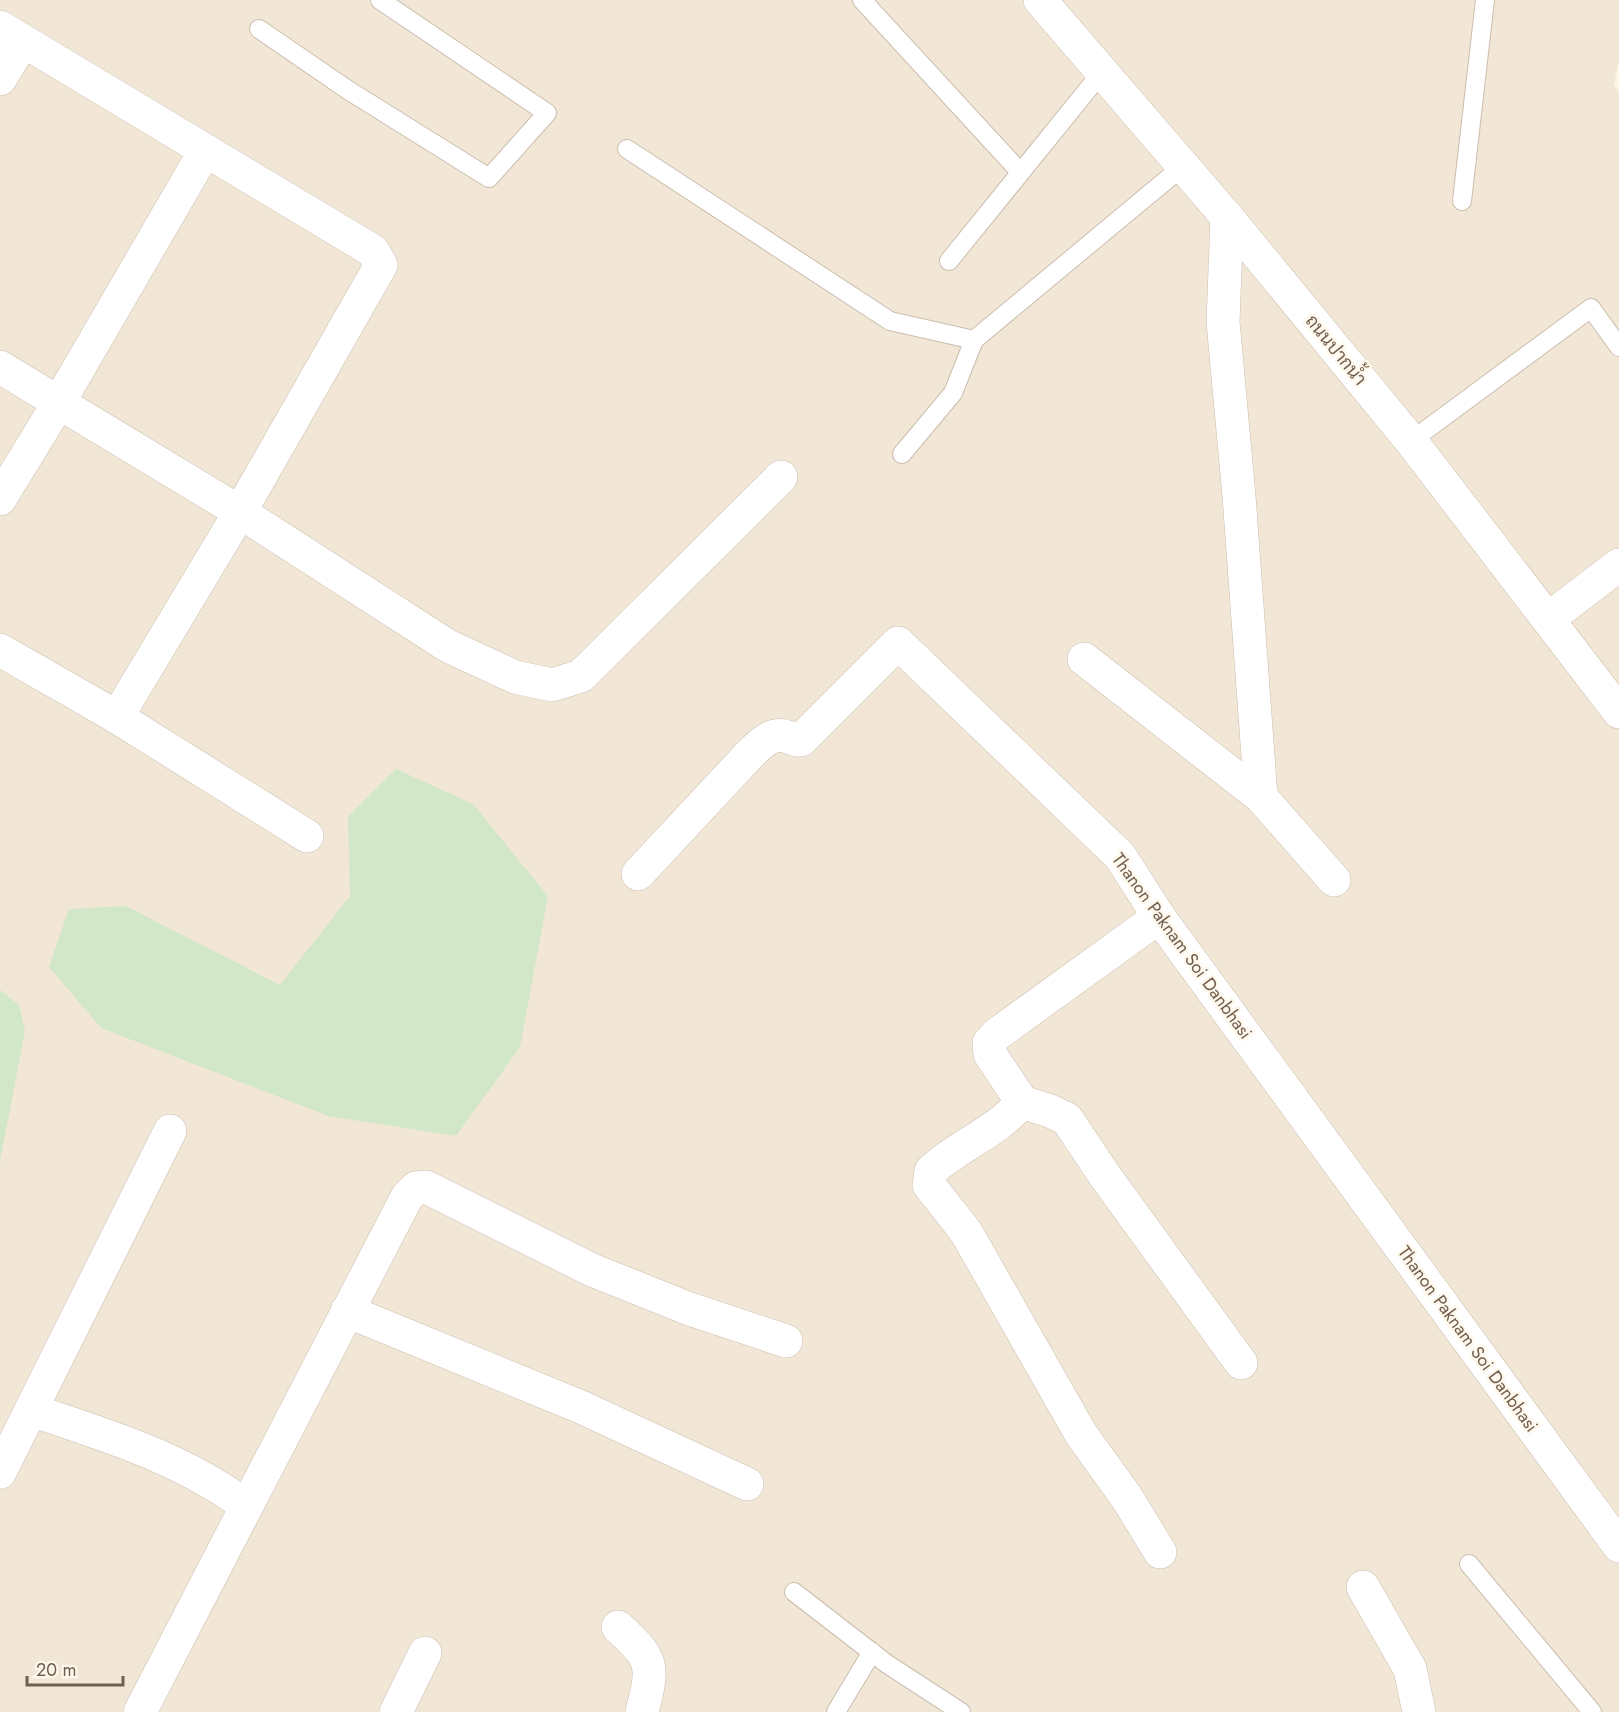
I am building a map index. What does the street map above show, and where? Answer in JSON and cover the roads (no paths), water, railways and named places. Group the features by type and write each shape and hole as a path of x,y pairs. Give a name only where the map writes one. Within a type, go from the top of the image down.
{"street":[{"name":"ถนนปากน้ำ","path":"1040,0 1227,217 1411,441 1619,712"},
{"path":"0,79 11,34 373,250 381,265 240,512 117,717"},
{"path":"0,499 205,151"},
{"path":"1227,217 1223,322 1239,496 1261,797"},
{"path":"0,367 240,512 448,646 515,677 552,685 581,676 781,477"},
{"path":"1548,620 1619,565"},
{"name":"Thanon Paknam Soi Danbhasi","path":"638,874 750,754 770,736 779,735 797,741 801,740 898,642 1120,855 1159,917 1619,1546"},
{"path":"0,650 117,717 307,836"},
{"path":"1084,659 1261,797 1334,880"},
{"path":"1159,917 997,1034 989,1043 990,1054 1022,1101 1067,1119 1105,1176 1240,1364"},
{"path":"1022,1101 1009,1117 942,1160 931,1171 929,1185 966,1232 1081,1434 1127,1498 1160,1552"},
{"path":"0,1472 170,1131"},
{"path":"140,1712 407,1197 416,1188 426,1187 592,1270 687,1308 786,1341"},
{"path":"347,1311 581,1407 747,1484"},
{"path":"31,1410 156,1454 198,1475 246,1506"},
{"path":"1363,1587 1410,1669 1419,1712"},
{"path":"618,1627 646,1655 650,1678 642,1712"},
{"path":"396,1712 425,1653"}],"lane":[{"path":"259,29 348,90 489,178 547,112 380,0"},
{"path":"862,0 1020,172"},
{"path":"1461,201 1485,0"},
{"path":"949,261 1102,72"},
{"path":"627,149 890,321 974,340"},
{"path":"902,454 953,393 974,340 1182,167"},
{"path":"1411,441 1591,308 1619,347"},
{"path":"1469,1564 1592,1712"},
{"path":"794,1593 887,1664 961,1712"},
{"path":"836,1712 872,1652"}]}
